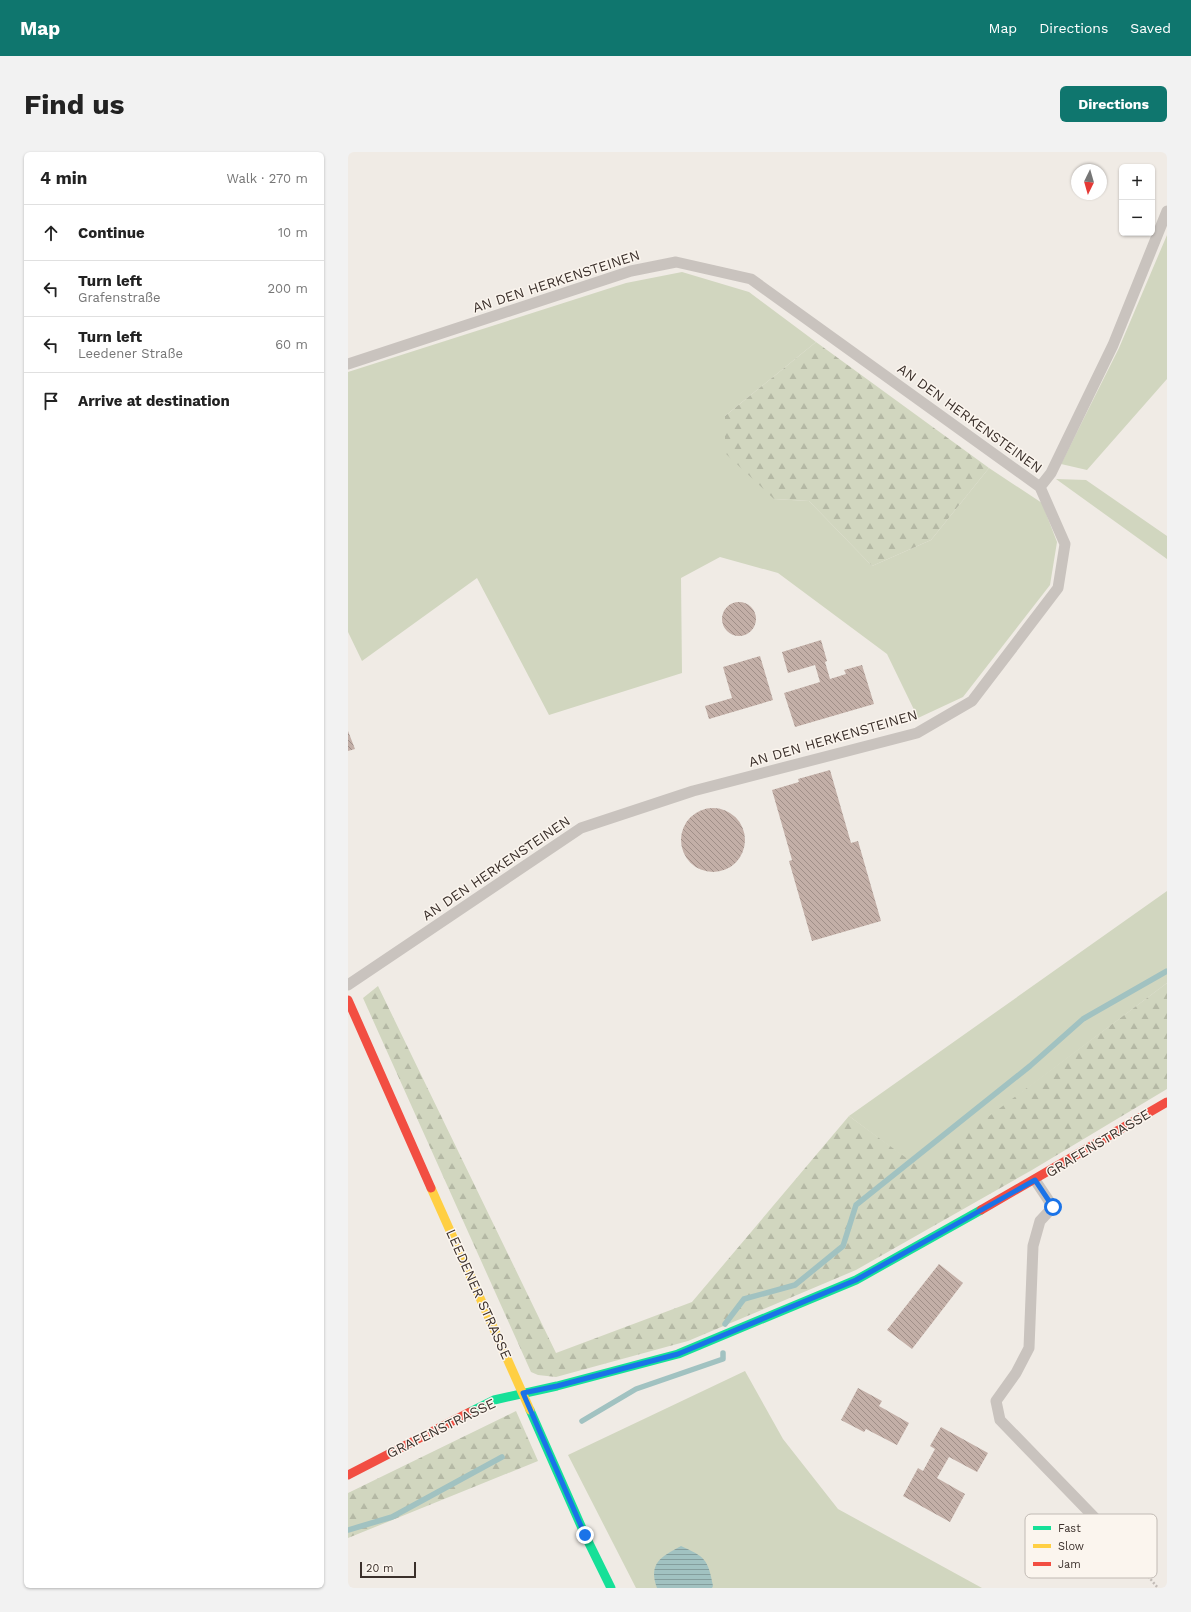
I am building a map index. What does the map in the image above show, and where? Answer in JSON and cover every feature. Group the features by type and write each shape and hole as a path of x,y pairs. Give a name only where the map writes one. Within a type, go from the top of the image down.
{"street":[{"name":"LEEDENER STRASSE","path":"348,1000 585,1535 611,1588"},
{"name":"GRAFENSTRASSE","path":"348,1475 494,1400 557,1386 678,1354 850,1283 1035,1180 1167,1102"}],"lane":[{"path":"1040,487 1051,473 1113,345 1167,211"},
{"name":"AN DEN HERKENSTEINEN","path":"348,364 631,271 676,262 751,279 1040,487 1065,544 1058,588 972,701 917,733 693,791 581,828 348,985"},
{"path":"1035,1180 1053,1207 1040,1222 1033,1246 1029,1348 1016,1373 996,1401 997,1407 1000,1420 1091,1514"}],"path":[{"path":"1150,1578 1158,1588"}],"green space":[{"path":"1167,235 1167,379 1087,470 1061,464 1119,348"},
{"path":"682,272 749,292 816,342 725,416 774,499 809,501 872,566 931,540 989,468 1042,503 1057,542 1050,585 963,697 918,718 887,654 778,573 720,557 681,578 682,673 549,715 477,578 362,661 348,632 348,372 626,283"},
{"path":"816,342 989,468 931,540 872,566 809,501 774,499 725,453 725,416"},
{"path":"1056,479 1086,480 1167,536 1167,559"},
{"path":"1167,891 1167,983 920,1169 849,1116"},
{"path":"1167,983 1167,1089 1032,1170 856,1270 688,1341 556,1377 538,1375 531,1372 363,998 378,986 556,1353 692,1302 849,1116 920,1168"},
{"path":"745,1371 783,1439 838,1509 982,1588 636,1588 568,1455"},
{"path":"516,1411 538,1461 348,1538 348,1493"}],"water":[{"path":"681,1546 700,1556 707,1564 713,1586 712,1588 657,1588 654,1572 655,1567 662,1558"}],"building":[{"path":"736,602 742,602 751,607 755,613 755,625 751,631 742,636 736,636 727,631 722,622 722,616 727,607"},
{"path":"821,640 830,679 846,674 844,670 862,665 874,704 795,727 784,693 820,682 815,665 788,673 782,652"},
{"path":"760,656 773,700 709,719 705,706 732,698 723,667"},
{"path":"348,731 355,749 348,751"},
{"path":"830,770 851,843 858,841 881,921 812,941 789,861 792,860 772,790 799,782 798,779"},
{"path":"713,808 731,814 739,822 745,840 739,858 731,866 713,872 695,866 687,858 681,840 687,822 695,814"},
{"path":"939,1264 963,1283 912,1349 887,1330"},
{"path":"858,1388 882,1401 879,1406 909,1423 897,1445 866,1429 864,1432 841,1420"},
{"path":"941,1427 988,1453 977,1472 949,1457 937,1478 965,1494 950,1522 903,1496 918,1468 923,1471 935,1449 930,1446"}],"waterway":[{"path":"725,1324 744,1299 795,1285 843,1246 856,1205 1030,1066 1083,1019 1167,971"},
{"path":"582,1421 636,1389 723,1359 723,1353"},
{"path":"348,1530 392,1517 502,1457"}],"traffic: fast":[{"path":"470,1412 494,1400 557,1386 678,1354 856,1280 981,1210"},
{"path":"530,1410 585,1535 611,1588"}],"traffic: slow":[{"path":"431,1188 530,1410"}],"traffic: jam":[{"path":"348,1000 431,1188"},
{"path":"981,1210 1167,1102"},
{"path":"348,1475 470,1412"}],"route":[{"path":"585,1535 523,1393 557,1386 678,1354 856,1280 1035,1180 1053,1207"}]}
